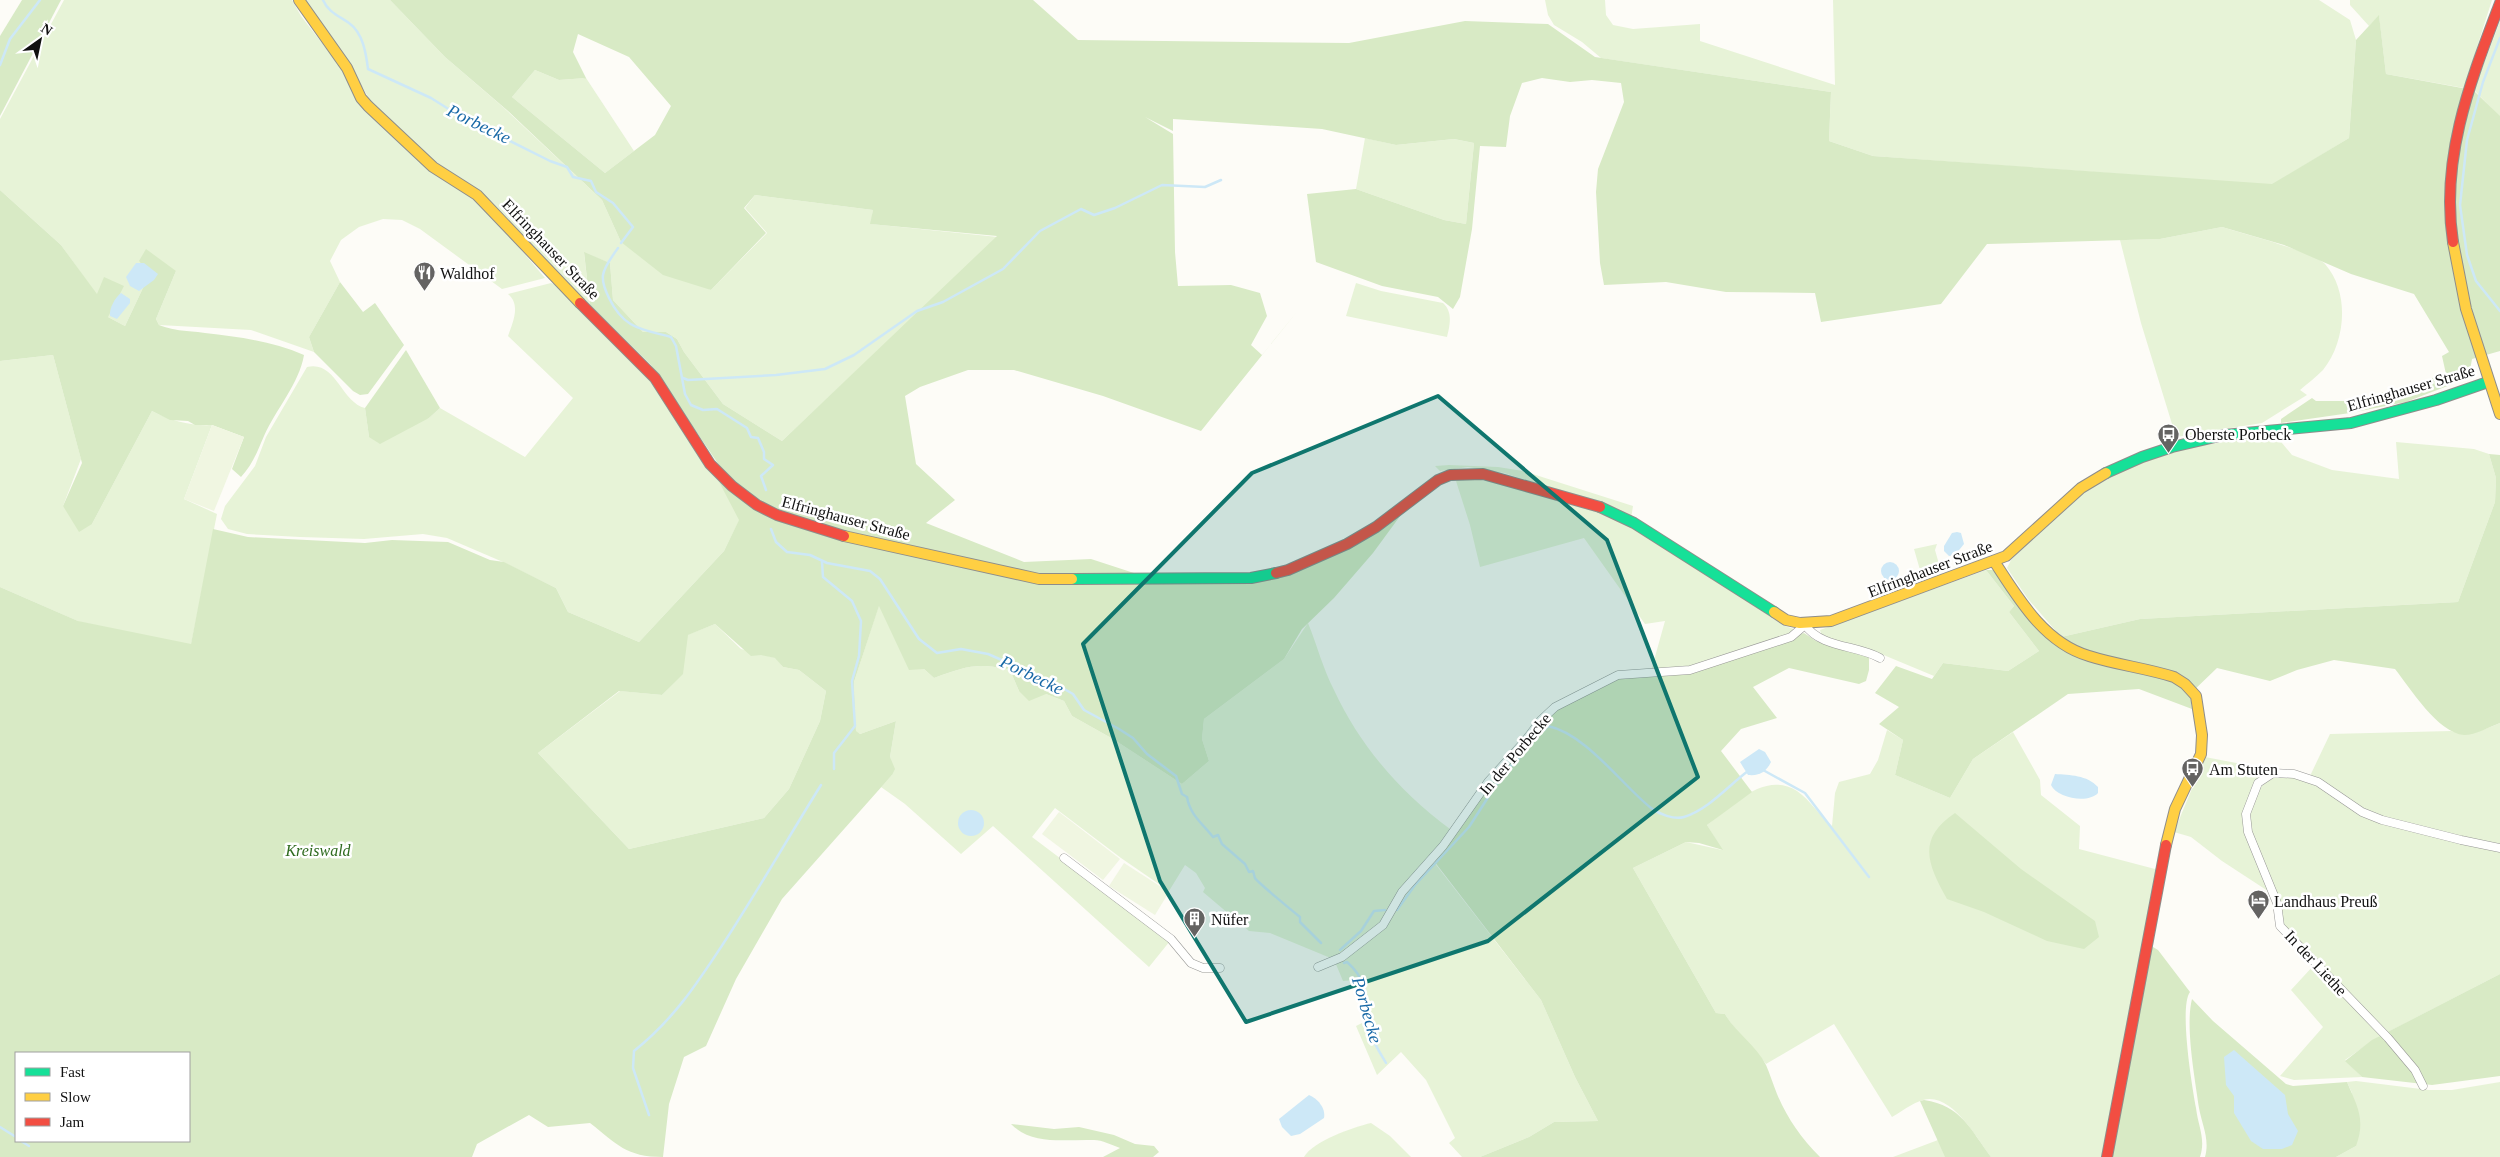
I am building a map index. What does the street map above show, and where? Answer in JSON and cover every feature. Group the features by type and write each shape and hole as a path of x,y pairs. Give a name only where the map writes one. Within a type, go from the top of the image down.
{"street":[{"name":"Elfringhauser Straße","path":"299,0 347,68 368,106 433,167 478,195 553,276 655,378 710,464 732,486 757,505 777,515 828,532 1039,579 1251,578 1288,570 1354,540 1376,527 1437,477 1483,474 1594,505 1634,523 1786,620 1805,625 1838,619 1994,561 2016,548 2081,488 2108,472 2142,457 2172,447 2224,435 2351,422 2436,400 2488,382 2461,293 2451,238 2449,196 2457,129 2481,54 2500,3"},
{"path":"2488,382 2500,414"},
{"path":"1994,561 2027,609 2060,643 2086,655 2174,677 2185,684 2196,696 2202,735 2201,754 2174,810 2167,839 2107,1157"},
{"path":"1805,625 1811,633 1819,638 1866,650 1880,658"},
{"name":"In der Porbecke","path":"1318,967 1342,957 1383,925 1410,882 1443,846 1488,782 1525,742 1541,720 1556,708 1618,675 1690,670 1791,637 1805,625"},
{"name":"In der Liethe","path":"2423,1086 2415,1070 2388,1038 2280,926 2277,903 2248,832 2246,814 2251,798 2258,783 2273,772 2294,774 2318,782 2362,812 2382,820 2500,848"},
{"path":"1064,858 1172,939 1191,963 1203,968 1220,968"}],"highlighted area":[{"path":"1438,396 1607,540 1698,777 1488,941 1246,1022 1160,881 1083,644 1252,473"}],"green space":[{"path":"22,0 61,0 0,116 0,36"},
{"path":"64,0 292,0 301,16 342,69 365,109 427,168 473,198 489,212 545,278 502,289 420,229 402,220 383,219 359,227 341,240 330,261 340,282 309,337 314,352 251,330 159,325 156,319 176,271 150,273 125,326 108,317 97,295 61,245 0,190 0,119"},
{"path":"304,0 390,0 445,57 503,107 602,200 621,242 711,290 767,233 745,208 755,195 873,210 871,224 998,237 782,441 723,404 684,352 677,339 666,332 643,332 613,300 610,263 584,253 590,305 444,169 422,152 372,104 350,65"},
{"path":"390,0 1033,0 1078,40 1349,43 1465,21 1548,24 1595,57 1831,92 1829,141 1873,156 2272,184 2349,138 2356,40 2379,15 2386,74 2473,90 2500,116 2500,351 2472,359 2470,370 2463,380 2406,402 2350,413 2281,423 2281,419 2312,398 2316,401 2353,401 2446,374 2442,356 2449,352 2414,294 2351,274 2284,245 2222,227 2160,239 1987,244 1941,304 1821,322 1815,293 1726,292 1666,282 1604,285 1600,263 1596,192 1598,169 1624,102 1621,83 1592,80 1570,82 1542,78 1522,83 1510,116 1506,147 1480,146 1472,229 1460,297 1453,309 1438,297 1382,286 1316,262 1307,194 1356,189 1444,220 1466,224 1474,143 1454,139 1396,145 1322,129 1173,119 1173,131 1145,117 1173,134 1175,252 1178,286 1231,285 1260,293 1267,316 1251,345 1262,355 1300,308 1201,431 1103,396 1014,370 968,370 920,387 905,396 916,464 955,500 926,523 1024,562 1091,559 1137,574 1038,574 812,523 783,514 759,501 738,486 721,468 651,365 590,305 584,252 610,263 613,300 643,332 666,332 677,339 684,352 723,404 782,441 997,236 870,224 873,210 755,195 744,208 766,233 711,290 663,275 621,242 602,200 508,111 445,57","holes":["578,34 629,57 671,106 655,135 605,173 512,97 535,70 559,80 586,78 573,52"]},
{"path":"1545,0 1605,0 1606,15 1613,25 1633,29 1700,24 1700,41 1835,85 1833,0 2319,0 2350,20 2356,40 2349,138 2272,185 1873,156 1829,141 1831,92 1601,58 1582,42 1554,25 1548,15"},
{"path":"2350,0 2492,0 2464,88 2386,74 2379,16 2369,26 2350,5"},
{"path":"2500,21 2500,117 2474,90"},
{"path":"535,70 559,80 586,78 634,151 605,173 512,97"},
{"path":"1365,138 1396,145 1454,139 1474,143 1466,224 1444,220 1356,189"},
{"path":"0,190 61,245 97,294 104,277 124,286 108,317 125,326 150,273 139,261 146,249 176,271 156,319 159,325 177,330 255,340 280,346 304,355 292,386 269,426 252,463 241,477 232,469 244,437 212,425 195,425 188,421 170,420 152,411 92,524 79,532 63,506 82,463 53,355 0,361"},
{"path":"2222,227 2307,254 2325,264 2333,275 2341,302 2342,317 2337,346 2323,370 2300,390 2307,395 2262,423 2176,437 2141,323 2120,240 2160,239"},
{"path":"340,282 363,312 375,303 404,345 368,394 360,395 353,391 314,352 309,337"},
{"path":"551,283 556,285 654,383 716,476 740,519 724,551 639,642 568,612 556,588 503,562 447,538 423,534 364,539 300,537 247,534 228,529 221,519 225,506 255,466 266,437 307,367 317,367 325,370 332,375 350,398 365,408 369,437 429,418 440,408 525,457 573,398 508,336 514,319 515,308 512,298 508,294"},
{"path":"1356,283 1381,291 1443,303 1448,310 1450,323 1447,337 1346,316"},
{"path":"406,350 440,408 429,418 380,444 369,437 365,408"},
{"path":"53,355 81,459 63,506 92,524 152,411 166,418 181,422 196,425 212,425 184,499 217,514 191,645 80,622 0,587 0,361"},
{"path":"212,425 244,437 214,511 184,499"},
{"path":"2277,437 2292,455 2332,470 2399,479 2396,442 2474,449 2489,454 2496,478 2495,502 2458,602 2140,619 2061,637 2028,599 2007,568 2011,560 2061,511 2094,485 2113,474 2158,456 2182,450 2231,441"},
{"path":"2489,454 2500,455 2500,723 2469,735 2454,732 2444,727 2425,708 2395,669 2334,660 2297,670 2270,681 2217,668 2190,694 2192,709 2139,689 2068,694 1973,759 1950,798 1895,775 1903,740 1879,724 1899,707 1875,693 1896,666 1932,679 1943,663 2008,671 2039,651 2009,612 2014,606 1986,570 1993,570 2019,604 2053,643 2061,637 2140,619 2458,602 2495,502 2496,478"},
{"path":"1435,466 1498,467 1523,471 1633,506 1631,519 1595,502 1504,473 1468,467 1440,471"},
{"name":"Kreiswald","path":"716,476 755,509 1038,582 1290,572 1360,543 1406,508 1373,553 1334,598 1302,629 1284,659 1204,719 1202,739 1209,761 1182,784 1113,739 1072,716 1064,701 1046,694 1029,701 1019,691 1010,670 980,666 954,671 934,678 924,669 909,670 879,606 854,682 856,731 860,734 896,721 890,757 895,769 892,775 782,899 736,979 706,1046 684,1057 669,1104 663,1157 640,1155 631,1152 615,1143 590,1123 548,1127 529,1115 477,1144 472,1157 0,1157 0,587 78,621 191,644 213,529 248,537 365,543 392,540 448,542 490,560 504,562 556,588 568,612 639,642 724,551 739,520","holes":["715,624 751,656 761,655 775,658 783,667 799,670 826,691 820,721 789,789 764,818 629,849 538,753 619,691 662,695 683,674 688,635"]},
{"path":"1462,478 1525,488 1570,501 1611,516 1688,561 1785,626 1794,629 1789,634 1687,668 1651,671 1665,621 1645,624 1584,538 1480,567 1470,525 1456,481"},
{"path":"1937,544 1935,550 1939,564 1920,570 1914,549"},
{"path":"1986,570 2014,606 2009,612 2039,651 2008,671 1943,663 1934,676 1874,651 1822,637 1820,630"},
{"path":"879,605 924,669 934,678 954,671 980,666 1010,670 1019,691 1046,694 1064,701 1072,716 1113,739 1182,784 1209,761 1202,739 1204,719 1284,659 1308,623 1323,665 1344,711 1369,749 1414,800 1450,829 1430,857 1541,1000 1575,1077 1598,1121 1554,1122 1529,1137 1480,1157 1462,1157 1449,1143 1455,1138 1426,1080 1401,1052 1377,1075 1356,1026 1364,1022 1367,1010 1355,980 1343,981 1335,962 1341,956 1333,959 1270,933 1249,931 1203,892 1205,888 1196,873 1185,865 1169,891 1121,858 1055,808 1032,837 1170,941 1149,967 993,826 961,854 905,804 881,787 892,775 890,757 896,721 860,734 856,732 854,682"},
{"path":"715,624 741,649 776,658 783,667 799,670 826,691 820,721 789,789 764,818 629,849 538,753 620,691 662,695 682,674 687,635"},
{"path":"1804,633 1816,641 1869,656 1869,670 1866,681 1859,684 1789,668 1753,687 1777,718 1741,729 1721,751 1752,792 1707,825 1723,850 1699,843 1686,842 1633,868 1716,1013 1725,1014 1762,1058 1781,1103 1790,1119 1807,1143 1820,1157 1480,1157 1529,1137 1554,1122 1598,1121 1575,1077 1541,1000 1434,861 1504,766 1544,719 1557,709 1619,677 1689,673"},
{"path":"2500,723 2500,845 2486,844 2363,811 2310,776 2330,734 2451,731 2470,733"},
{"path":"1887,730 1903,740 1895,775 1950,798 1973,759 2013,732 2040,780 2041,795 2080,826 2079,849 2155,869 2157,867 2102,1157 1991,1157 1963,1119 1944,1103 1934,1099 1919,1101 1892,1117 1834,1024 1766,1064 1725,1014 1716,1013 1633,868 1686,842 1722,850 1707,825 1749,793 1772,785 1785,786 1797,791 1832,826 1835,793 1839,782 1870,774 1878,760"},
{"path":"2205,757 2252,766 2269,773 2244,813 2271,893 2222,861 2191,837 2174,832"},
{"path":"2276,774 2293,775 2315,784 2359,813 2500,849 2500,974 2386,1033 2283,925 2250,831 2249,822 2254,798 2263,785"},
{"path":"1059,812 1120,859 1103,880 1042,834"},
{"path":"1955,813 2021,869 2095,921 2099,937 2084,949 2047,941 1984,912 1947,899 1935,875 1929,853 1930,843 1935,833"},
{"path":"1124,863 1169,892 1155,915 1109,886"},
{"path":"2153,947 2158,950 2190,992 2186,1013 2187,1047 2202,1138 2200,1157 2112,1157 2151,948"},
{"path":"2314,965 2381,1035 2345,1060 2362,1077 2294,1080 2280,1076 2323,1027 2291,990"},
{"path":"2500,974 2500,1076 2432,1085 2362,1077 2345,1061 2372,1040"},
{"path":"2192,999 2213,1021 2286,1084 2293,1086 2347,1082 2357,1106 2360,1120 2356,1146 2336,1157 2205,1157 2207,1144 2199,1108 2190,1037"},
{"path":"2356,1081 2429,1090 2452,1090 2500,1082 2500,1157 2336,1157 2356,1146 2352,1093 2347,1082"},
{"path":"1920,1101 1937,1103 1956,1113 1971,1128 1991,1157 1945,1157"},
{"path":"1371,1123 1390,1136 1411,1157 1304,1157 1309,1151 1325,1140 1345,1131"},
{"path":"1011,1124 1054,1129 1079,1127 1114,1135 1135,1144 1154,1146 1159,1152 1153,1157 1103,1157 1120,1148 1097,1140 1050,1140 1029,1136"},
{"path":"1938,1140 1946,1157 1893,1157"}],"water":[{"path":"136,263 144,263 158,274 154,280 139,291 130,286 126,277"},
{"path":"121,293 130,299 130,303 117,319 110,316 110,310"},
{"path":"1952,533 1961,533 1964,544 1955,555 1949,556 1944,551 1944,546"},
{"path":"1886,562 1894,562 1899,567 1897,578 1886,580 1881,575 1881,567"},
{"path":"1759,749 1765,752 1771,762 1762,773 1748,775 1740,762"},
{"path":"2055,774 2078,776 2089,780 2098,787 2098,793 2080,799 2059,793 2051,785"},
{"path":"971,810 980,814 984,823 980,832 971,836 962,832 958,823 962,814"},
{"path":"2234,1050 2285,1095 2288,1114 2298,1131 2292,1145 2282,1149 2263,1149 2251,1141 2234,1113 2234,1096 2226,1085 2224,1057"},
{"path":"1309,1095 1320,1104 1324,1111 1324,1118 1300,1134 1291,1136 1282,1127 1279,1119"}],"waterway":[{"path":"0,65 10,39 40,0"},
{"name":"Porbecke","path":"323,0 331,11 349,23 358,32 365,50 368,69 431,98 458,115 550,161 567,167 573,177 591,181 596,192 613,203 633,227 621,243"},
{"path":"2500,38 2483,82 2467,140 2460,205 2467,255 2476,281 2500,311"},
{"path":"683,378 688,380 776,375 825,369 854,355 917,311 943,302 1003,269 1040,231 1081,209 1094,215 1115,208 1162,185 1205,187 1221,180"},
{"name":"Porbecke","path":"618,248 607,265 603,278 607,293 615,308 627,322 634,326 671,337 676,346 685,394 691,405 703,410 717,409 747,428 751,437 758,438 764,452 764,459 773,465 761,476 766,490"},
{"name":"Porbecke","path":"771,529 776,542 787,552 810,555 827,563 870,571 880,579 919,639 937,653 961,649 988,654 1052,682 1073,694 1084,710 1133,738 1147,754 1176,776 1182,794 1187,797 1194,814 1213,837 1218,835 1222,844 1245,864 1249,872 1253,871 1257,880 1300,917 1300,922 1321,943"},
{"path":"822,562 823,577 852,601 861,621 859,656 852,681 855,726 834,753 834,769"},
{"path":"1544,730 1548,726 1576,739 1590,749 1651,808 1671,817 1684,817 1702,809 1748,771"},
{"path":"1397,910 1415,885 1469,827 1503,774 1521,756 1538,733"},
{"path":"1763,770 1805,793 1869,877"},
{"path":"649,1115 633,1068 634,1051 661,1027 703,974 748,905 821,785"},
{"path":"1340,950 1361,931 1374,911 1385,910"},
{"name":"Porbecke","path":"1344,963 1347,962 1361,979 1367,998 1373,1039 1386,1063"},
{"path":"0,1127 15,1136"},
{"path":"23,1142 29,1146"}],"traffic: fast":[{"path":"2106,473 2142,457 2172,447 2224,435 2351,423 2436,400 2488,382"},
{"path":"1600,507 1634,523 1774,612"},
{"path":"1072,579 1251,578 1276,573"}],"traffic: slow":[{"path":"299,0 347,68 361,98 368,106 433,167 477,195 580,303"},
{"path":"2453,242 2466,309 2500,414"},
{"path":"1774,612 1786,620 1800,623 1831,621 2006,556 2081,488 2106,473"},
{"path":"844,536 1039,579 1072,579"},
{"path":"1994,561 2034,618 2059,641 2073,650 2089,656 2174,677 2185,684 2196,696 2202,735 2201,754 2175,809 2166,845"}],"traffic: jam":[{"path":"2453,242 2450,210 2455,149 2469,90 2500,3"},
{"path":"580,303 655,378 710,464 732,486 757,505 777,515 844,536"},
{"path":"1276,573 1288,570 1347,544 1376,527 1438,480 1450,475 1483,474 1600,507"},
{"path":"2107,1157 2166,845"}],"place":[{"name":"Waldhof","path":"424,292"},
{"name":"Oberste Porbeck","path":"2169,453"},
{"name":"Am Stuten","path":"2193,788"},
{"name":"Landhaus Preuß","path":"2258,920"},
{"name":"Nüfer","path":"1195,938"}]}
